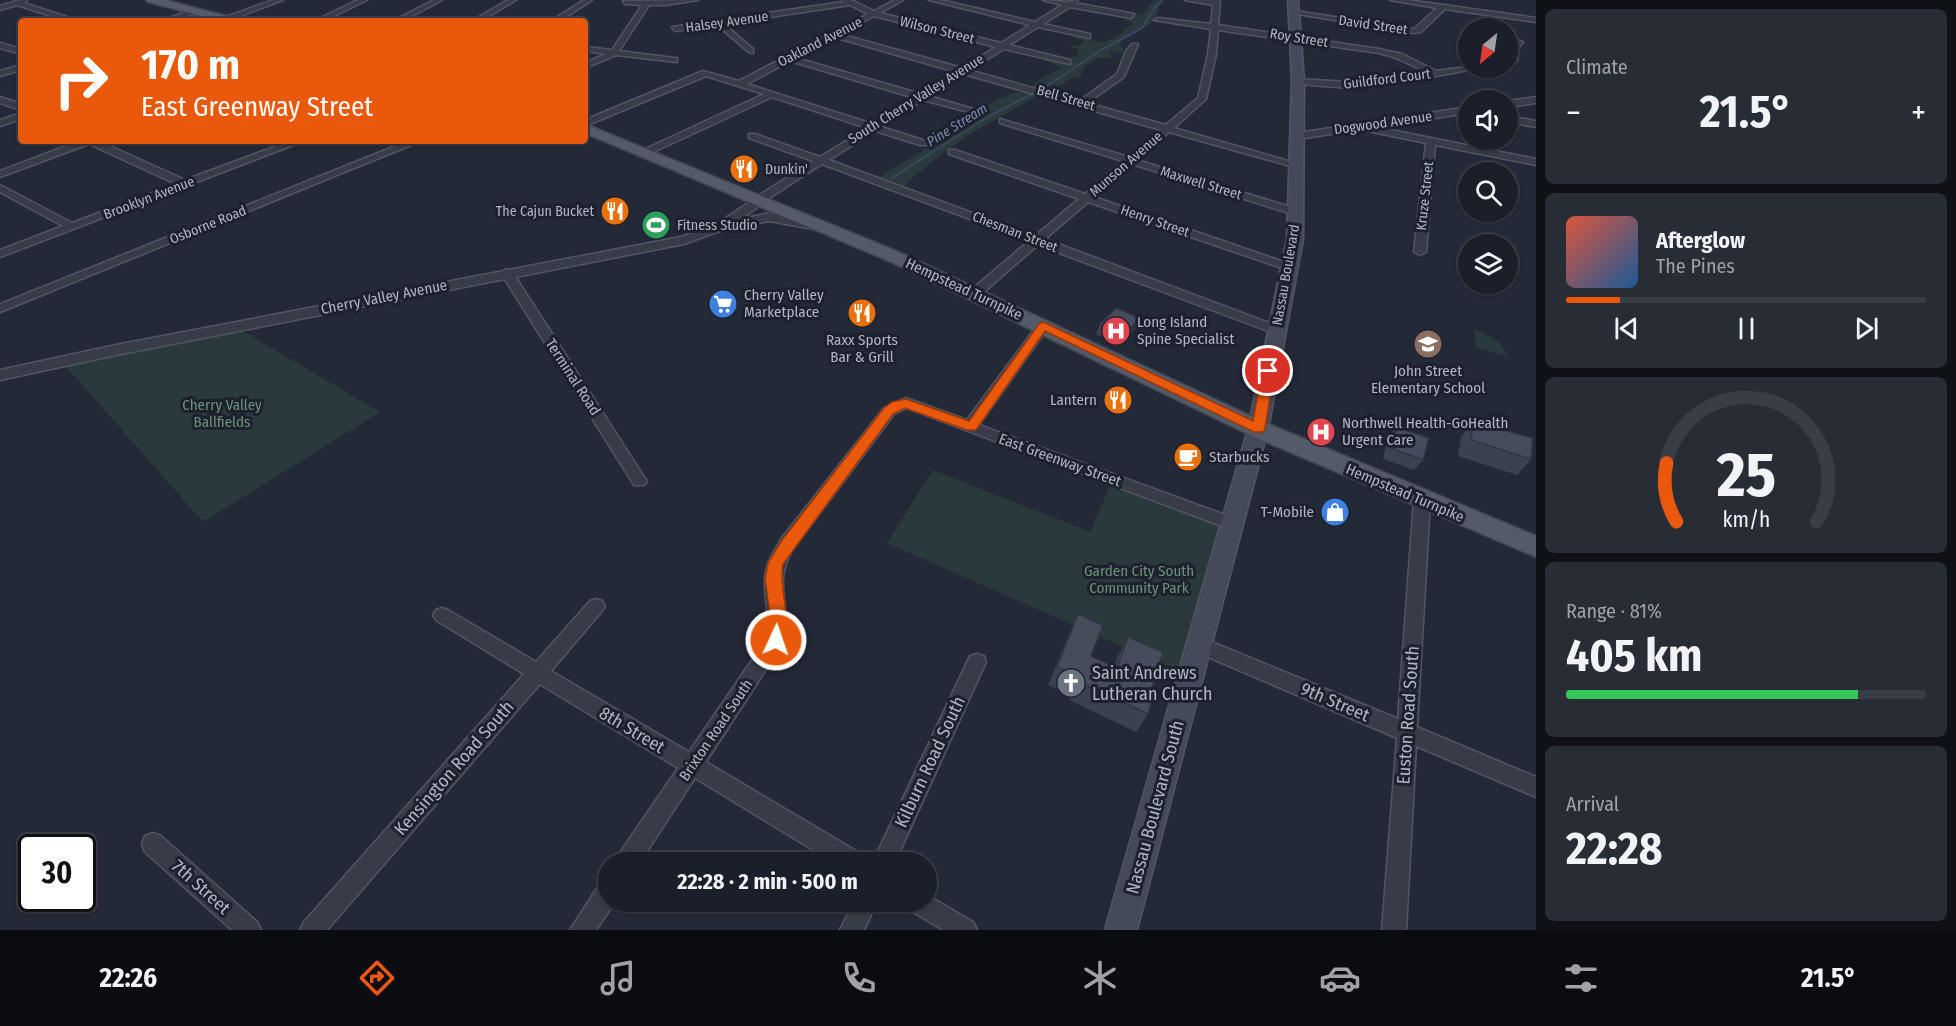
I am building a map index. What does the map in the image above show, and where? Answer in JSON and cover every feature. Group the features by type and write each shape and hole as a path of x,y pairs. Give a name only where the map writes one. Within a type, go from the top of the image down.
{"main road":[{"path":"152,0 221,18"},
{"name":"Nassau Boulevard","path":"1234,517 1258,429 1295,239 1298,81 1293,0"},
{"name":"Hempstead Turnpike","path":"588,129 895,257 1258,429 1422,501 1536,547"},
{"name":"Nassau Boulevard South","path":"1121,930 1234,517"}],"street":[{"path":"0,8 27,0"},
{"path":"234,18 280,0"},
{"path":"325,18 364,0"},
{"path":"403,18 439,0"},
{"path":"481,18 513,0"},
{"path":"560,18 589,0"},
{"path":"625,2 672,3 695,0"},
{"name":"Oakland Avenue","path":"740,84 900,0"},
{"path":"932,0 1087,36"},
{"path":"1046,0 1071,2 1131,16"},
{"path":"1188,0 1217,2"},
{"path":"1393,0 1536,21"},
{"name":"Wilson Street","path":"848,2 874,14 1067,62"},
{"name":"Halsey Avenue","path":"675,29 848,2"},
{"name":"South Cherry Valley Avenue","path":"759,200 1071,2"},
{"name":"Munson Avenue","path":"974,294 1204,96 1217,2"},
{"path":"16,3 65,18"},
{"path":"588,65 614,52 647,3"},
{"name":"David Street","path":"1294,13 1414,31 1443,7"},
{"path":"173,18 195,11"},
{"name":"Roy Street","path":"1158,20 1386,52 1436,74"},
{"path":"719,23 750,51"},
{"name":"Bell Street","path":"834,35 1297,165"},
{"path":"0,45 18,51"},
{"path":"1082,103 1120,75 1134,46"},
{"path":"588,49 674,60"},
{"path":"789,58 977,113"},
{"path":"0,74 18,68"},
{"name":"Guildford Court","path":"1298,81 1342,86 1458,71"},
{"path":"588,122 706,73 923,143"},
{"path":"644,153 772,94"},
{"path":"0,100 18,106"},
{"path":"1518,103 1536,100"},
{"name":"Dogwood Avenue","path":"1298,136 1458,112"},
{"path":"0,123 18,117"},
{"name":"Maxwell Street","path":"1003,121 1296,212"},
{"path":"1518,121 1536,124"},
{"path":"1361,127 1536,162"},
{"name":"Chesman Street","path":"752,136 1276,330"},
{"name":"Kruze Street","path":"1420,252 1431,141"},
{"path":"0,174 82,144"},
{"path":"97,144 185,184"},
{"name":"Brooklyn Avenue","path":"0,254 291,144"},
{"name":"Osborne Road","path":"0,308 409,144"},
{"name":"Henry Street","path":"952,152 1289,267"},
{"path":"0,188 72,227"},
{"name":"Cherry Valley Avenue","path":"0,375 507,273 676,242 720,228 759,200"},
{"path":"720,228 770,218 818,226"},
{"name":"Terminal Road","path":"507,273 639,481"},
{"path":"971,426 1043,326"},
{"name":"East Greenway Street","path":"889,411 906,403 1234,517"},
{"name":"Brixton Road South","path":"634,852 776,640 779,622 773,579 776,563 787,544 889,411"},
{"name":"Euston Road South","path":"1394,930 1422,501"},
{"name":"Kensington Road South","path":"312,930 596,606"},
{"name":"8th Street","path":"442,615 836,852"},
{"name":"9th Street","path":"1200,645 1536,787"},
{"name":"Kilburn Road South","path":"889,852 977,662"},
{"name":"7th Street","path":"153,844 249,930"},
{"path":"582,930 598,906"},
{"path":"852,930 861,912"},
{"path":"935,912 965,930"}],"green space":[{"path":"1154,0 1164,0 1159,6 1156,20 1122,41 1120,44 1124,53 1114,53 1112,49 1109,53 1112,55 1110,58 1097,58 1084,67 1081,76 1070,79 1053,91 1033,86 1039,80 1061,68 1042,59 1044,55 1069,58 1078,56 1078,49 1069,47 1080,45 1084,41 1070,37 1099,42 1113,39 1133,23 1113,15 1129,18 1133,14 1142,15"},
{"path":"1021,91 1041,94 970,134 940,155 901,188 876,179 998,100"},
{"name":"Cherry Valley Ballfields","path":"236,327 380,412 203,522 63,363"},
{"path":"1474,328 1500,343 1508,357 1476,347"},
{"name":"Garden City South Community Park","path":"933,470 1090,532 1111,483 1224,525 1182,673 887,543"}],"building":[{"path":"1116,308 1140,318 1124,335 1100,324"},
{"path":"1473,422 1533,438 1531,459 1471,440"},
{"path":"1396,427 1429,438 1423,460 1391,448"},
{"path":"1078,614 1103,625 1091,656 1117,668 1128,637 1163,652 1151,691 1154,693 1148,714 1079,682 1081,678 1057,667"}],"waterway":[{"name":"Pine Stream","path":"1044,88 1103,49 1142,28 1155,7 1163,0"},
{"name":"Pine Stream","path":"892,178 986,118 1034,93"}],"place":[{"name":"Dunkin'","path":"744,169"},
{"name":"The Cajun Bucket","path":"615,211"},
{"name":"Fitness Studio","path":"656,225"},
{"name":"Cherry Valley Marketplace","path":"723,304"},
{"name":"Raxx Sports Bar & Grill","path":"862,313"},
{"name":"Long Island Spine Specialist","path":"1116,331"},
{"name":"John Street Elementary School","path":"1428,344"},
{"name":"Lantern","path":"1118,400"},
{"name":"Northwell Health-GoHealth Urgent Care","path":"1321,432"},
{"name":"Starbucks","path":"1188,457"},
{"name":"T-Mobile","path":"1335,512"},
{"name":"Saint Andrews Lutheran Church","path":"1071,683"}],"route":[{"path":"776,640 779,622 773,579 776,563 787,544 889,411 896,405 906,403 971,426 1043,326 1258,429 1268,371"}]}
